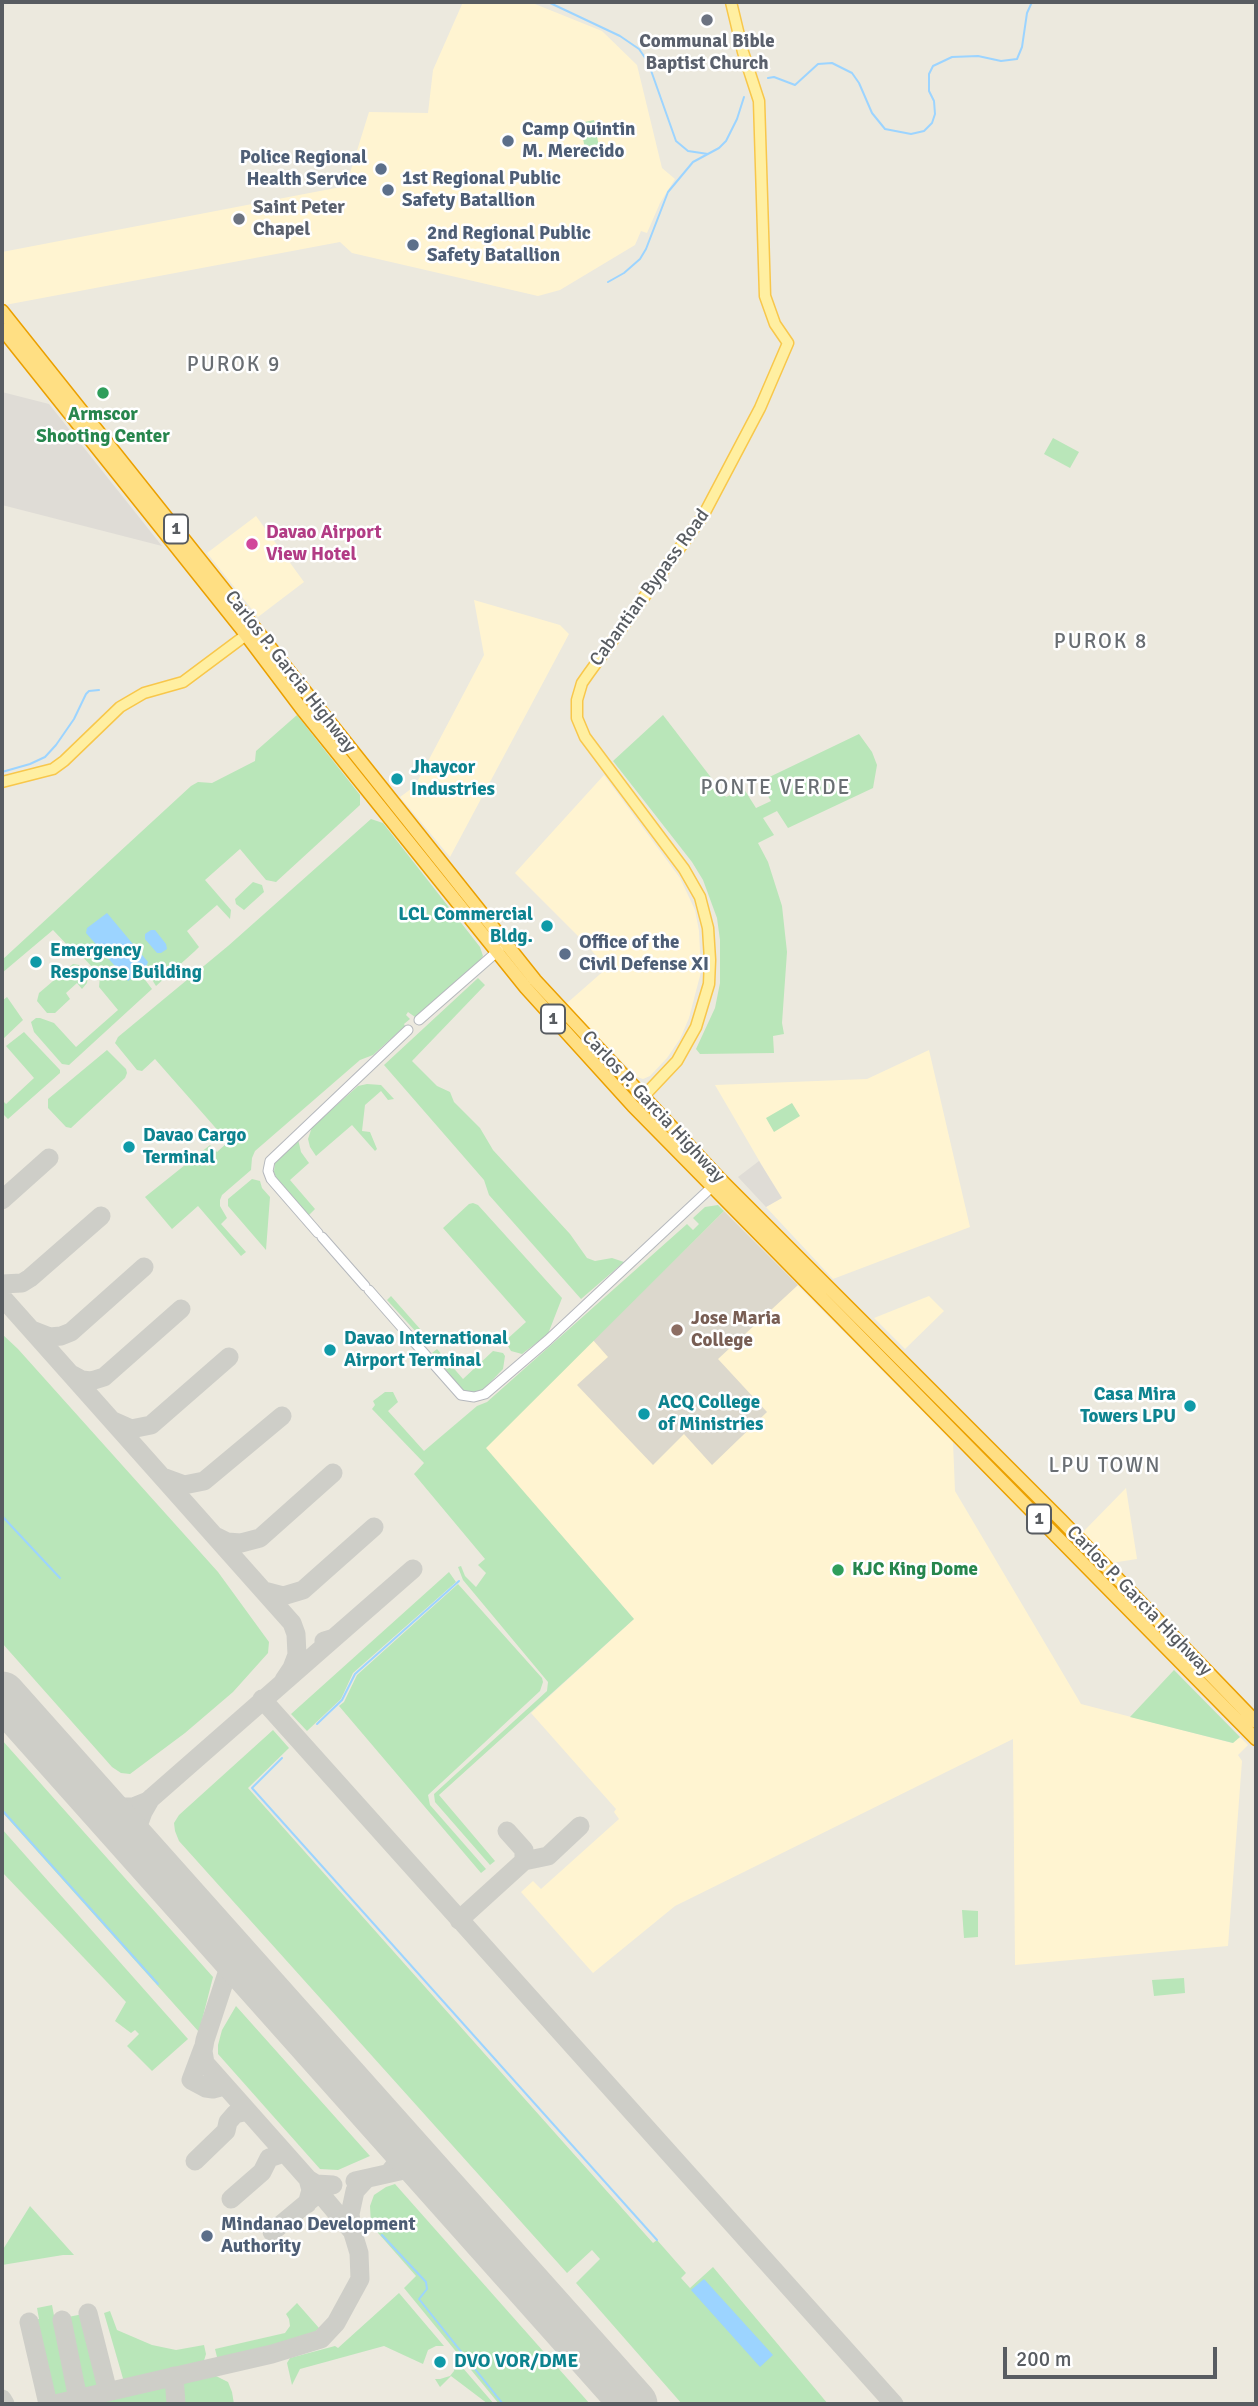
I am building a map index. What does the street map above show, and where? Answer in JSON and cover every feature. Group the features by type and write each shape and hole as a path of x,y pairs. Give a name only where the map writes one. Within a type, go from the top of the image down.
{"highway":[{"name":"Carlos P. Garcia Highway","path":"2,311 377,800 586,1055 1061,1520 1256,1739"},
{"name":"Carlos P. Garcia Highway","path":"2,329 221,594 246,635 392,798 501,949 535,980 643,1097 716,1183"},
{"path":"377,781 377,800 392,798"},
{"name":"Carlos P. Garcia Highway","path":"1168,1641 1256,1722"}],"main road":[{"name":"Cabantian Bypass Road","path":"643,1097 677,1061 696,1027 709,984 708,928 700,897 688,876 585,737 577,718 577,700 582,683 704,516 760,408 788,343 775,324 765,296 759,101 731,2"},
{"path":"2,782 46,773 59,766 107,718 133,698 183,682 246,635"}],"street":[{"path":"419,1020 501,949"},
{"path":"408,1030 270,1161 268,1171 271,1179 458,1393 466,1397 481,1396 548,1340 716,1183"}],"shaded area":[{"name":"Camp Quintin M. Merecido","path":"463,2 530,2 602,31 637,65 662,168 675,179 660,203 647,233 641,231 635,245 560,290 538,296 352,253 340,242 5,305 2,301 2,252 346,186 369,112 428,113 433,70"},
{"path":"2,392 49,404 162,546 2,505"},
{"path":"256,516 304,582 258,617 207,553"},
{"path":"474,600 560,625 569,634 450,857 400,797 415,786 484,655"},
{"path":"604,775 680,878 695,910 699,931 701,972 689,1018 680,1039 667,1058 650,1076 643,1079 637,1077 566,1004 607,968 515,873"},
{"path":"929,1050 970,1227 833,1279 766,1207 781,1198 715,1085 867,1079"},
{"path":"759,1161 782,1198 766,1207 738,1177"},
{"path":"724,1211 953,1442 955,1491 1081,1704 1232,1743 1240,1737 1248,1745 1238,1755 1242,1761 1228,1946 1015,1965 1013,1739 675,1906 593,1973 521,1892 533,1881 541,1889 619,1819 614,1812 616,1809 531,1713 634,1619 486,1449 487,1445"},
{"name":"Jose Maria College","path":"724,1211 798,1285 718,1359 767,1412 712,1465 684,1434 653,1465 577,1385 608,1357 593,1340"},
{"path":"929,1296 944,1311 905,1349 874,1318"},
{"path":"1126,1488 1137,1559 1111,1563 1082,1533"}],"green space":[{"path":"594,120 599,147 585,149 580,123"},
{"path":"1053,438 1079,452 1070,468 1044,454"},
{"path":"297,715 360,795 360,805 276,882 266,880 240,849 205,880 231,910 230,919 217,905 187,931 199,947 156,986 151,978 153,975 159,981 168,973 160,963 143,977 152,989 69,1065 62,1064 34,1032 31,1022 40,1018 54,1023 76,1047 118,1010 99,987 100,976 74,947 71,949 53,930 2,973 2,960 191,786 198,782 212,783 255,761 256,751"},
{"path":"663,715 726,797 744,789 756,808 771,801 759,782 859,734 872,752 877,765 873,788 788,828 777,811 763,818 774,835 758,843 768,862 782,906 787,952 782,1023 784,1034 773,1036 774,1053 700,1054 696,1049 715,1008 720,983 717,918 703,880 692,862 613,761"},
{"path":"371,819 383,823 480,947 483,956 415,1017 408,1012 406,1015 410,1019 405,1026 373,1055 360,1060 255,1151 251,1170 222,1195 220,1200 220,1206 227,1218 221,1224 246,1252 241,1256 198,1206 172,1229 145,1197 210,1145 217,1152 228,1142 155,1059 142,1071 137,1070 115,1043 118,1037 228,946"},
{"path":"253,882 262,885 264,892 244,910 236,904 235,899"},
{"path":"73,964 79,965 88,976 87,983 82,989 77,983 66,993 70,999 55,1013 47,1013 37,1001 39,993"},
{"path":"478,978 485,985 412,1061 437,1086 450,1092 454,1102 480,1128 493,1150 570,1234 587,1258 595,1261 612,1258 624,1262 581,1299 489,1195 484,1180 384,1065"},
{"path":"7,997 23,1020 2,1040 2,1001"},
{"path":"24,1032 60,1073 8,1119 2,1113 2,1100 6,1104 34,1078 6,1046"},
{"path":"107,1050 126,1069 125,1078 71,1128 66,1127 48,1108 48,1099"},
{"path":"381,1085 394,1099 388,1100 381,1091 365,1105 362,1131 370,1132 377,1149 375,1151 352,1125 316,1156 308,1139 312,1127 358,1086"},
{"path":"792,1103 800,1116 774,1132 766,1118"},
{"path":"298,1139 301,1152 309,1163 290,1180 315,1209 308,1216 277,1180 274,1172 275,1161"},
{"path":"252,1179 260,1181 270,1197 266,1250 228,1206 228,1199"},
{"path":"473,1203 478,1205 562,1298 548,1334 522,1354 511,1351 505,1341 526,1322 443,1228"},
{"path":"718,1205 724,1211 486,1448 634,1619 439,1795 495,1861 490,1865 435,1802 434,1794 547,1691 548,1682 463,1580 458,1567 461,1566 465,1576 476,1587 486,1573 478,1565 485,1559 414,1474 424,1463 372,1409 375,1405 373,1401 385,1392 393,1392 398,1402 388,1411 424,1451 477,1406 487,1402 687,1224 693,1230 699,1224 693,1218 705,1207"},
{"path":"391,1296 421,1330 417,1333 387,1300"},
{"path":"2,1334 218,1572 269,1642 268,1653 233,1692 185,1733 130,1774 121,1773 112,1767 2,1643"},
{"path":"437,1349 463,1379 493,1351 505,1356 503,1369 482,1391 462,1391 432,1353"},
{"path":"449,1572 456,1582 353,1673 341,1699 307,1731 291,1714"},
{"path":"458,1584 543,1682 540,1691 428,1795 430,1805 486,1869 481,1873 339,1706 344,1702 357,1675"},
{"path":"1174,1670 1240,1737 1233,1743 1130,1717"},
{"path":"273,1730 289,1748 248,1788 653,2243 657,2240 686,2273 681,2278 690,2288 713,2267 828,2404 682,2404 576,2283 600,2259 592,2250 567,2273 179,1841 174,1823 179,1815"},
{"path":"2,1740 213,1977 199,2032 2,1812"},
{"path":"2,1829 188,2039 152,2071 127,2046 139,2034 135,2030 131,2033 115,2021 126,2002 2,1872"},
{"path":"962,1910 978,1911 978,1937 964,1938"},
{"path":"1184,1978 1185,1993 1154,1996 1152,1980"},
{"path":"236,2006 370,2156 338,2170 320,2169 218,2054 222,2030"},
{"path":"395,2184 590,2404 499,2404 404,2288 416,2276 371,2225 370,2206 374,2195"},
{"path":"30,2206 74,2255 2,2265 2,2251"},
{"path":"399,2293 444,2346 428,2350 423,2364 384,2346 300,2369 292,2385 287,2363 290,2358 335,2346 338,2348"},
{"path":"297,2303 319,2328 310,2337 223,2359 217,2357 215,2349 285,2333 290,2326 286,2314"},
{"path":"52,2305 55,2321 59,2321 74,2390 70,2394 51,2398 31,2321 39,2319 37,2308"},
{"path":"110,2311 117,2330 152,2345 176,2350 204,2345 206,2354 203,2364 124,2382 104,2313"},
{"path":"83,2314 100,2382 96,2388 82,2391 78,2386 63,2318"},
{"path":"456,2360 494,2404 488,2404 451,2376 440,2387 435,2379 450,2376"},
{"path":"214,2375 228,2382 234,2404 180,2404 179,2387 183,2382"},
{"path":"171,2385 173,2404 87,2404"}],"water":[{"path":"107,913 148,962 146,967 128,981 86,933 87,928"},
{"path":"155,930 166,944 167,949 161,953 157,953 145,939 145,934"},
{"path":"704,2279 773,2355 760,2367 691,2290"}],"waterway":[{"path":"548,2 620,36 639,49 648,62 676,141 688,151 708,154"},
{"path":"768,78 774,77 795,85 818,64 832,63 852,73 872,113 885,129 911,134 924,131 932,123 935,114 934,101 929,91 929,74 933,66 952,57 978,56 1001,61 1017,59 1032,2"},
{"path":"608,282 640,259 668,192 693,162 719,148 726,141 744,97"},
{"path":"2,772 45,757 74,719 86,694 99,690"},
{"path":"2,1516 60,1578"},
{"path":"317,1724 342,1700 355,1674 459,1581"},
{"path":"282,1758 252,1788 657,2240"},
{"path":"2,1810 158,1984"},
{"path":"382,2235 426,2282 427,2289 419,2299 503,2404"}],"taxiway":[{"path":"2,1200 49,1158"},
{"path":"2,1284 22,1283 30,1278 101,1216"},
{"path":"32,1330 50,1337 71,1332 144,1267"},
{"path":"2,1297 292,1623 296,1634 297,1655 284,1680"},
{"path":"71,1374 91,1381 104,1377 181,1309"},
{"path":"113,1421 131,1429 151,1425 229,1357"},
{"path":"165,1478 184,1485 204,1481 282,1416"},
{"path":"217,1537 227,1542 241,1543 260,1538 333,1473"},
{"path":"264,1591 283,1596 303,1590 374,1527"},
{"path":"324,1641 334,1638 413,1569"},
{"path":"91,1795 115,1807 133,1807 148,1801 334,1638"},
{"path":"262,1699 894,2404"},
{"path":"143,1854 139,1823 151,1798"},
{"path":"459,1920 524,1861 548,1856 580,1826"},
{"path":"507,1831 524,1850 524,1861"},
{"path":"233,1955 205,2040 205,2063 308,2179 316,2184 333,2185"},
{"path":"203,2048 191,2080 206,2088 224,2086"},
{"path":"195,2161 226,2131 228,2122 235,2114 247,2111"},
{"path":"389,2173 401,2158 401,2143"},
{"path":"231,2199 262,2172 269,2158 284,2153"},
{"path":"355,2181 422,2166"},
{"path":"307,2204 311,2190 308,2179 351,2230"},
{"path":"55,2404 272,2354 321,2339 336,2323 360,2279 359,2253 350,2214 355,2191 366,2179"},
{"path":"272,2232 314,2197"},
{"path":"88,2313 108,2392"},
{"path":"62,2320 78,2399"},
{"path":"29,2322 48,2404"},
{"path":"174,2376 176,2404"},
{"path":"2,2399 5,2404"}],"runway":[{"path":"2,1695 634,2404"}],"place":[{"name":"Communal Bible Baptist Church","path":"707,20"},
{"name":"Camp Quintin M. Merecido","path":"508,141"},
{"name":"Police Regional Health Service","path":"381,169"},
{"name":"1st Regional Public Safety Batallion","path":"388,190"},
{"name":"Saint Peter Chapel","path":"239,219"},
{"name":"2nd Regional Public Safety Batallion","path":"413,245"},
{"name":"Armscor Shooting Center","path":"103,393"},
{"name":"Davao Airport View Hotel","path":"252,544"},
{"name":"Jhaycor Industries","path":"397,779"},
{"name":"LCL Commercial Bldg.","path":"547,926"},
{"name":"Office of the Civil Defense XI","path":"565,954"},
{"name":"Emergency Response Building","path":"36,962"},
{"name":"Davao Cargo Terminal","path":"129,1147"},
{"name":"Jose Maria College","path":"677,1330"},
{"name":"Davao International Airport Terminal","path":"330,1350"},
{"name":"Casa Mira Towers LPU","path":"1190,1406"},
{"name":"ACQ College of Ministries","path":"644,1414"},
{"name":"KJC King Dome","path":"838,1570"},
{"name":"Mindanao Development Authority","path":"207,2236"},
{"name":"DVO VOR/DME","path":"440,2362"}],"district":[{"name":"PUROK 9","path":"234,365"},
{"name":"PUROK 8","path":"1101,642"},
{"name":"PONTE VERDE","path":"776,788"},
{"name":"LPU TOWN","path":"1105,1466"}]}
